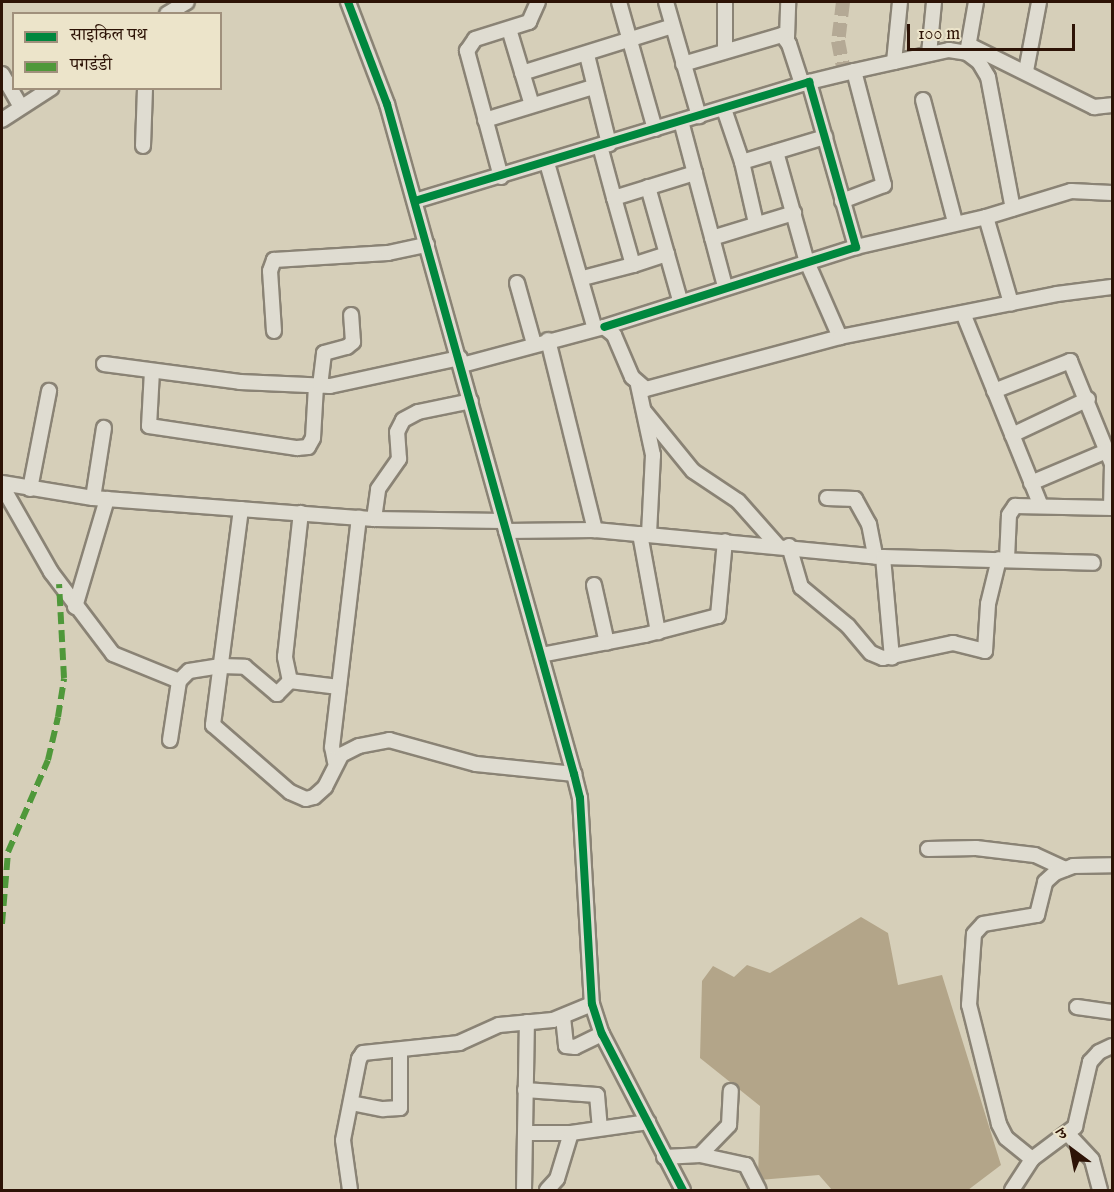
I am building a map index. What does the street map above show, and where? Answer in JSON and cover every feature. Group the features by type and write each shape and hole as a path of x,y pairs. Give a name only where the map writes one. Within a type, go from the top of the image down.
{"street":[{"path":"170,12 187,2"},
{"path":"348,2 383,93 428,245 580,798 592,1004 602,1034 683,1191"},
{"path":"501,177 467,51 475,39 529,22 538,2"},
{"path":"619,2 655,129"},
{"path":"666,2 670,27 699,116"},
{"path":"725,2 725,50"},
{"path":"788,2 787,38 825,137 856,247"},
{"path":"894,62 900,2"},
{"path":"929,54 934,2"},
{"path":"976,2 968,49 988,78 1013,210"},
{"path":"1026,70 1039,2"},
{"path":"522,73 670,27"},
{"path":"509,29 531,105"},
{"path":"682,64 779,35 787,38"},
{"path":"415,201 501,177 805,83 949,50 968,49 1026,70 1094,106 1113,105"},
{"path":"587,54 614,198 633,265"},
{"path":"842,201 884,185 854,70"},
{"path":"2,74 21,106"},
{"path":"485,120 593,87"},
{"path":"2,120 48,90"},
{"path":"143,146 145,90"},
{"path":"923,100 955,222"},
{"path":"724,109 742,162 756,223"},
{"path":"681,121 725,286"},
{"path":"742,162 825,137"},
{"path":"776,152 807,262 840,337"},
{"path":"547,163 599,327 614,335 639,385 653,466 644,534 658,632"},
{"path":"614,198 695,173"},
{"path":"648,187 680,300"},
{"path":"104,364 240,382 318,386 397,374 461,361 599,327 856,247 1013,210 1071,191 1113,193"},
{"path":"712,238 794,213"},
{"path":"986,217 1011,303"},
{"path":"274,332 270,271 274,260 388,253 428,245"},
{"path":"582,278 667,254"},
{"path":"517,283 541,342 594,530"},
{"path":"639,385 646,389 658,388 840,337 1011,303 1113,287"},
{"path":"963,313 1040,504"},
{"path":"152,371 149,426 297,448 308,447 313,438 324,353 353,342 351,315"},
{"path":"644,411 693,471 738,501 783,546 798,581 808,595 848,626 871,653 892,658 953,643 985,651 988,604 1003,559 1010,512 1022,504 1112,508 1112,460 1073,363 1067,360 994,391"},
{"path":"30,489 49,391"},
{"path":"1012,435 1088,399"},
{"path":"374,519 378,489 399,459 397,432 403,420 418,412 471,401"},
{"path":"75,607 100,498 104,428"},
{"path":"1031,483 1112,460"},
{"path":"2,485 100,498 358,518 594,530 783,546 879,557 1094,563"},
{"path":"2,485 75,607 113,654 179,681"},
{"path":"827,498 855,499 869,524 879,557 892,658"},
{"path":"241,509 213,725 240,751 290,792 306,799 321,792 335,762 349,749 393,741 476,764 574,774"},
{"path":"290,681 285,657 301,513"},
{"path":"335,762 332,747 358,518"},
{"path":"541,655 658,632 718,616 725,541"},
{"path":"594,585 607,643"},
{"path":"170,740 179,681 189,671 221,666 252,670 277,694 290,681"},
{"path":"290,681 339,687"},
{"path":"928,849 976,848 1035,855 1065,869"},
{"path":"1032,1159 1006,1138 999,1124 969,1005 973,940 983,924 1036,915 1045,882 1065,869 1113,865"},
{"path":"350,1191 343,1140 360,1056 459,1043 499,1025 563,1017 592,1004"},
{"path":"1077,1007 1113,1012"},
{"path":"563,1017 566,1046 575,1047 602,1034"},
{"path":"524,1191 527,1022"},
{"path":"1012,1191 1032,1159 1068,1134 1078,1120 1090,1062 1099,1052 1113,1046"},
{"path":"351,1103 383,1110 400,1108 400,1052"},
{"path":"525,1090 597,1095 600,1127"},
{"path":"700,1155 729,1125 731,1091"},
{"path":"526,1133 571,1133 600,1127 648,1122"},
{"path":"550,1190 571,1133"},
{"path":"1068,1134 1092,1160 1100,1191"},
{"path":"664,1157 700,1155 746,1165 759,1191"}],"shaded area":[{"path":"861,917 888,933 898,985 942,975 1001,1165 968,1190 832,1190 819,1175 758,1180 760,1106 700,1058 702,981 713,966 734,977 747,965 770,973"}],"tunnel":[{"path":"843,2 838,41 844,73"}],"marked path":[{"path":"2,924 8,852 48,760 58,717 64,678 59,584"}],"cycle path":[{"path":"348,2 387,104 580,798 592,1004 602,1034 683,1190"},
{"path":"415,201 809,82 856,247 604,327"}]}
